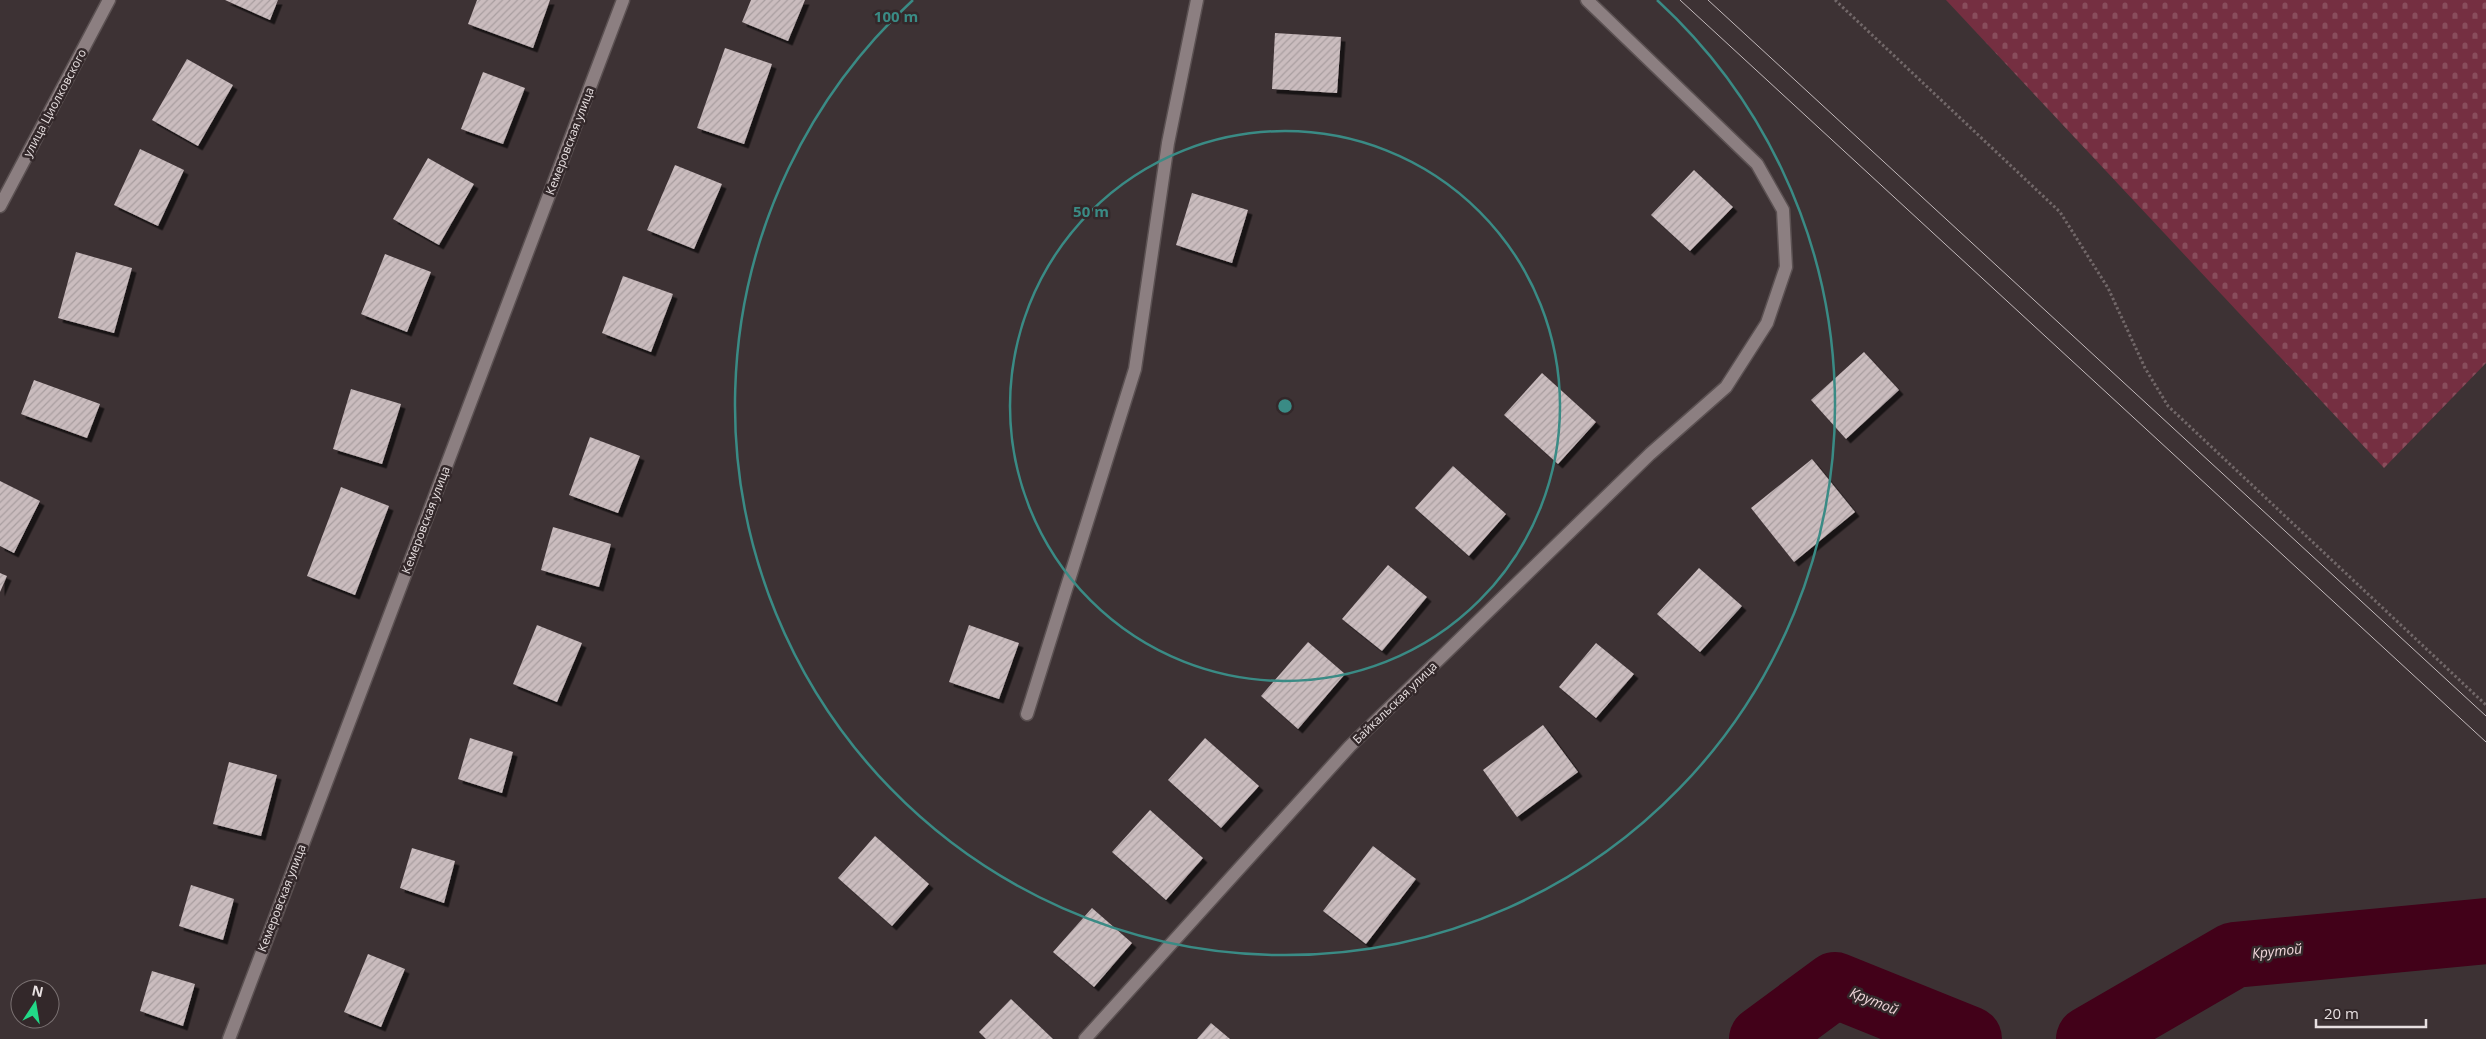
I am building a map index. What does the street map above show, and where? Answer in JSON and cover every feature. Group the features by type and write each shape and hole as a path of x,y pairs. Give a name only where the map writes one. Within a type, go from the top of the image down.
{"street":[{"name":"улица Циолковского","path":"0,206 109,0"},
{"name":"Кемеровская улица","path":"229,1039 623,0"},
{"path":"1027,714 1135,369 1168,144 1196,0"},
{"name":"Байкальская улица","path":"1085,1039 1350,746 1650,454 1726,387 1767,323 1786,267 1783,210 1758,164 1587,0"}],"path":[{"path":"1835,0 2060,212 2108,288 2145,368 2168,406 2486,706"}],"green space":[{"path":"1946,0 2486,0 2486,363 2384,468"}],"building":[{"path":"225,0 278,0 270,20"},
{"path":"477,0 550,0 533,48 468,24"},
{"path":"751,0 805,0 788,41 742,22"},
{"path":"1275,33 1341,37 1337,93 1272,89"},
{"path":"725,48 772,64 744,144 697,128"},
{"path":"187,59 233,85 198,146 152,120"},
{"path":"483,72 525,88 503,144 461,129"},
{"path":"140,149 184,170 158,226 114,205"},
{"path":"428,158 474,184 439,245 393,219"},
{"path":"675,165 722,184 694,249 647,230"},
{"path":"1694,170 1733,207 1690,251 1651,215"},
{"path":"1192,193 1248,210 1232,263 1176,245"},
{"path":"76,252 132,268 114,333 58,318"},
{"path":"385,254 431,272 407,332 361,314"},
{"path":"623,276 673,294 651,352 602,333"},
{"path":"1864,352 1899,390 1846,439 1811,400"},
{"path":"1542,373 1596,422 1558,464 1504,415"},
{"path":"34,380 100,404 87,438 21,414"},
{"path":"351,389 401,404 382,464 333,449"},
{"path":"590,437 640,456 618,513 569,495"},
{"path":"1812,459 1855,512 1794,562 1751,508"},
{"path":"1453,466 1506,514 1469,556 1415,508"},
{"path":"0,481 40,501 14,553 0,546"},
{"path":"341,487 389,506 355,595 307,576"},
{"path":"553,527 611,544 599,587 541,570"},
{"path":"1388,565 1427,597 1382,651 1342,619"},
{"path":"1699,568 1742,606 1700,652 1657,614"},
{"path":"0,573 7,576 0,592"},
{"path":"537,625 582,643 557,702 513,684"},
{"path":"969,625 1019,643 999,699 949,682"},
{"path":"1308,642 1345,674 1298,729 1261,696"},
{"path":"1596,643 1634,674 1596,718 1559,687"},
{"path":"1543,725 1578,772 1517,817 1483,770"},
{"path":"470,738 513,752 502,793 458,779"},
{"path":"1205,738 1259,786 1221,828 1168,780"},
{"path":"229,762 277,775 261,836 213,824"},
{"path":"1150,810 1203,858 1166,900 1112,852"},
{"path":"875,836 929,884 892,926 838,878"},
{"path":"1373,846 1416,879 1366,944 1323,911"},
{"path":"412,848 455,861 444,903 400,888"},
{"path":"191,885 234,899 223,940 179,926"},
{"path":"1092,908 1132,943 1094,987 1053,952"},
{"path":"368,954 405,969 381,1027 344,1012"},
{"path":"152,971 195,984 183,1026 140,1011"},
{"path":"1011,999 1053,1039 986,1039 979,1032"},
{"path":"1211,1023 1230,1039 1197,1039"}],"waterway":[{"name":"Крутой","path":"2089,1039 2234,955 2486,931"},
{"name":"Крутой","path":"1762,1039 1835,985 1969,1039"}],"tram line":[{"path":"1680,0 2486,742"},
{"path":"1708,0 2486,716"}]}
